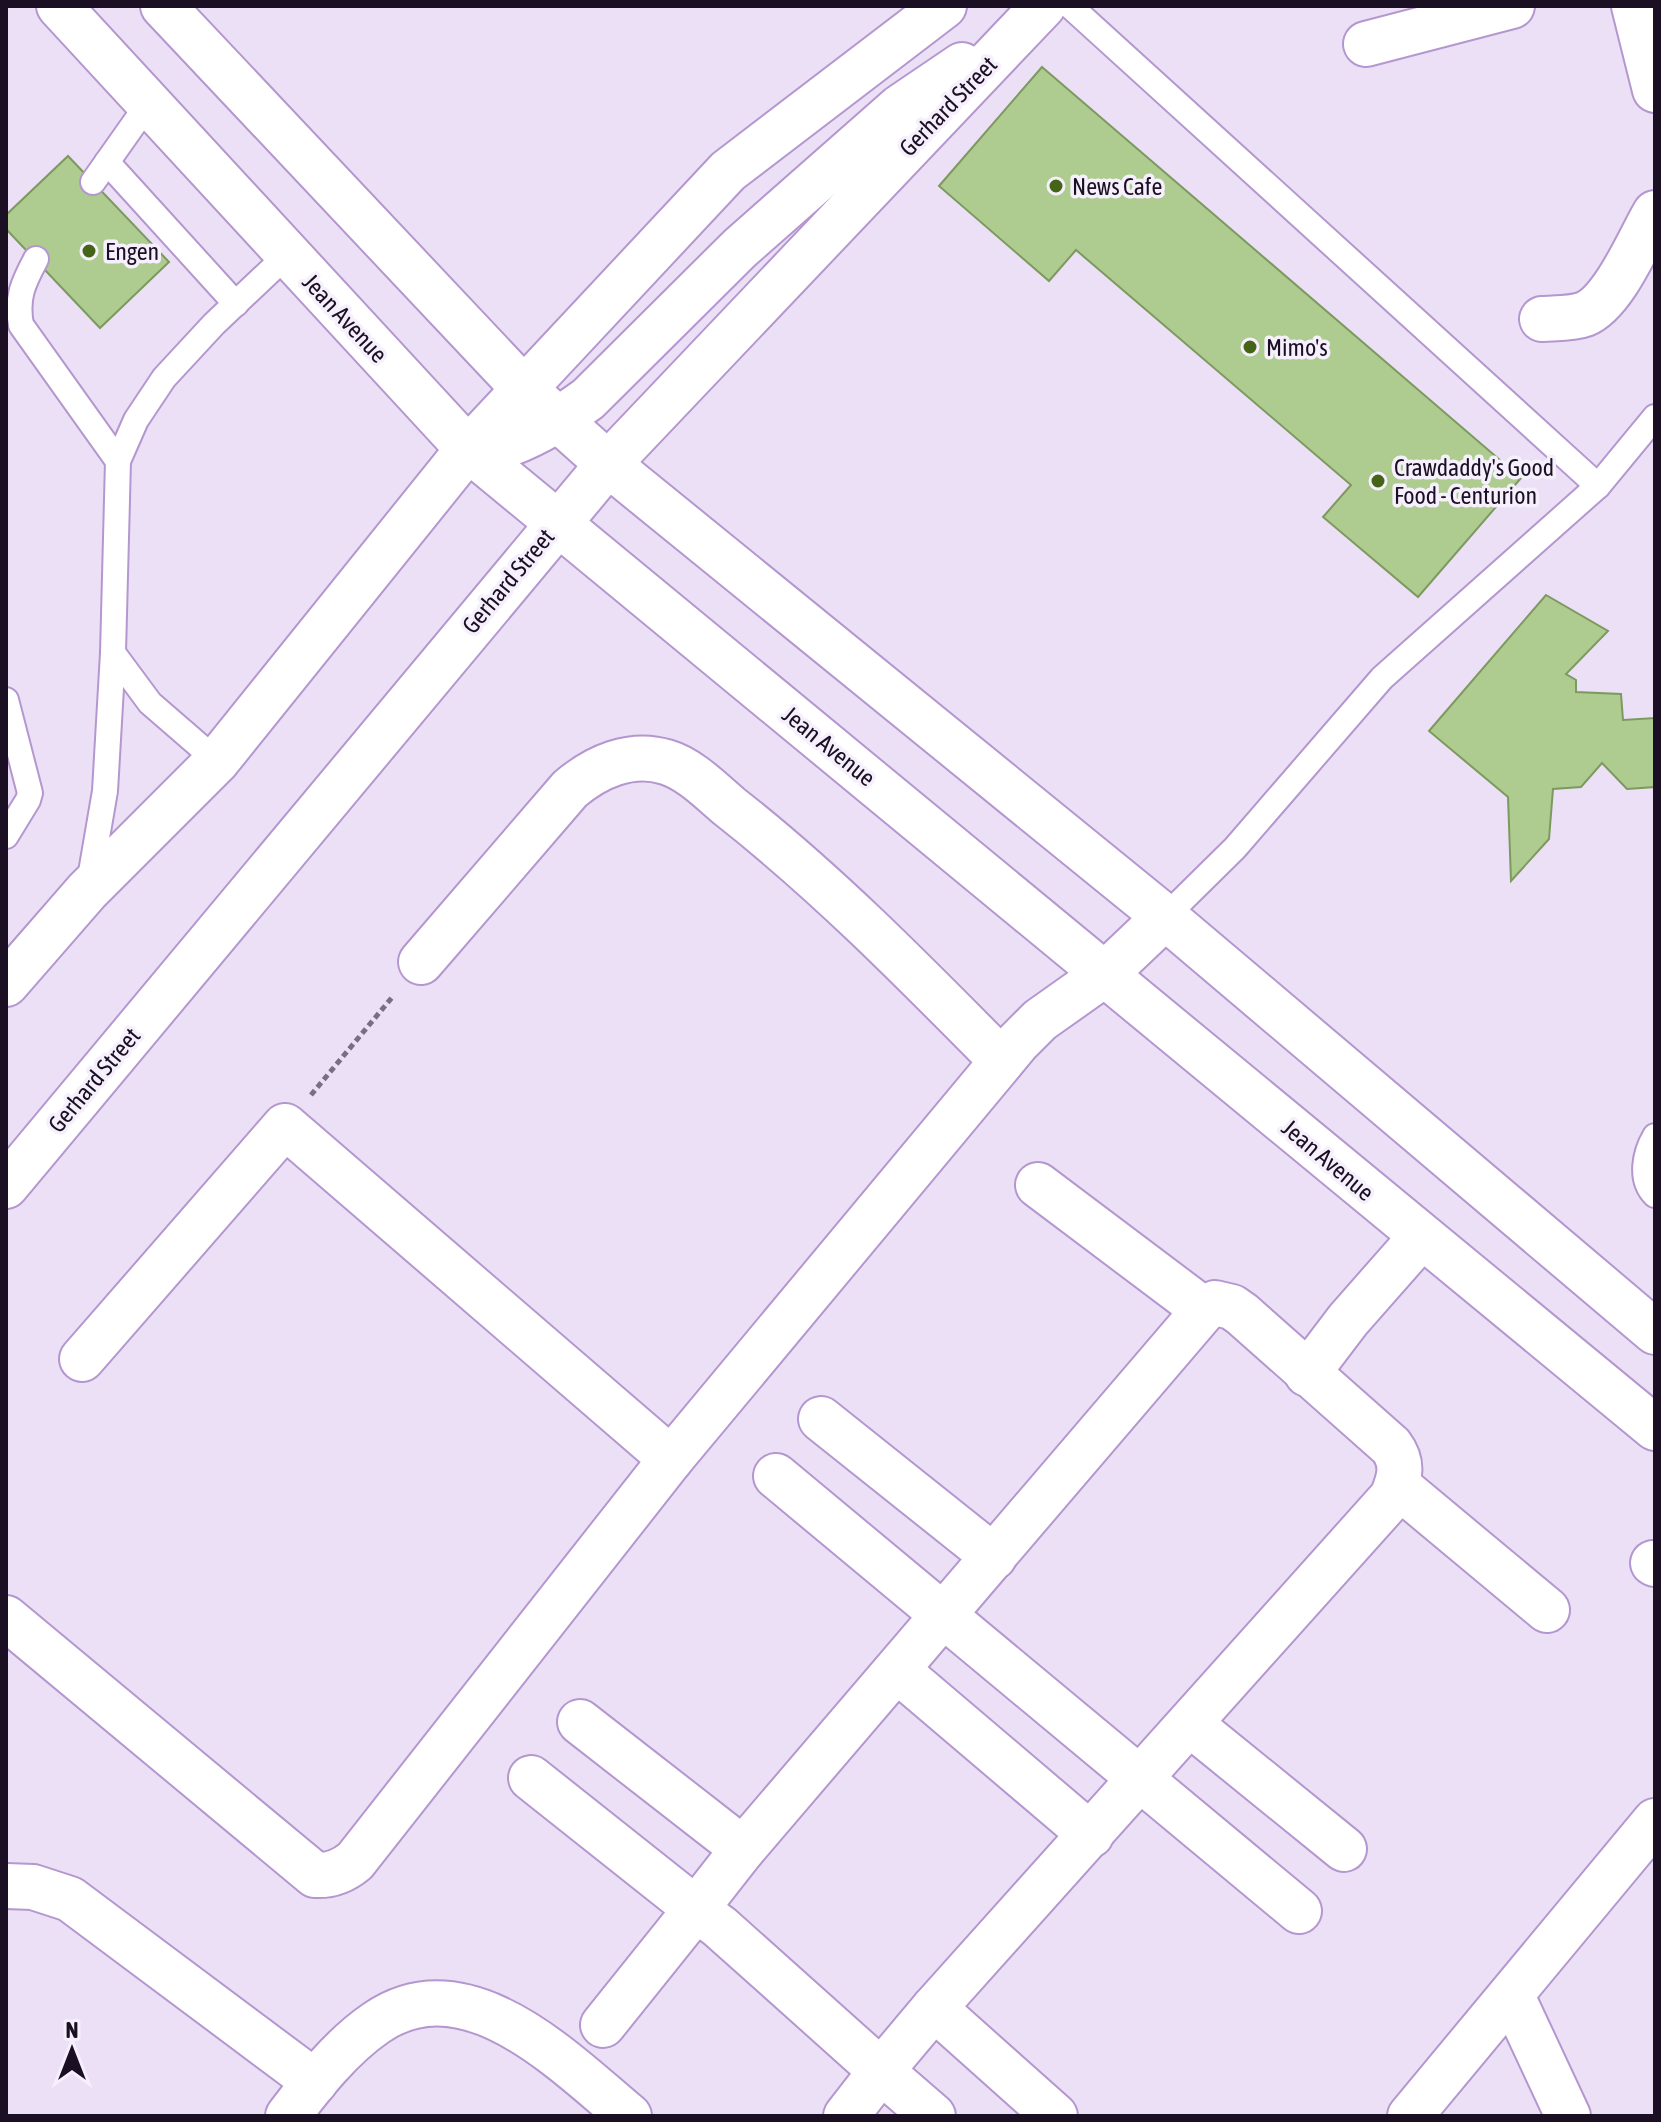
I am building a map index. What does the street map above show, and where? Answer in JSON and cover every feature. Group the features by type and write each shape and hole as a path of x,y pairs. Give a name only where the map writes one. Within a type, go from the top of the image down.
{"street":[{"name":"Jean Avenue","path":"59,6 468,449 1655,1428"},
{"path":"6,984 87,891 217,761 468,449 728,171 944,6"},
{"path":"1366,44 1512,6"},
{"path":"1634,6 1655,90"},
{"path":"173,9 524,389 608,464 1165,917 1655,1332"},
{"path":"468,449 498,447 559,420 588,399 740,248 900,107 1035,14"},
{"name":"Gerhard Street","path":"6,1186 557,522 608,464 1035,14"},
{"path":"1542,319 1583,315 1597,307 1608,295 1655,213"},
{"path":"421,962 570,789 591,772 618,762 651,758 683,770 764,834 848,908 1002,1061"},
{"path":"6,1618 315,1875 326,1875 346,1868 355,1861 671,1459 1002,1061 1040,1020 1105,974 1165,917"},
{"path":"82,1359 285,1126 671,1459"},
{"path":"1038,1185 1204,1310"},
{"path":"1307,1374 1348,1320 1421,1237"},
{"path":"603,2025 743,1849 1204,1310 1215,1303 1232,1307 1396,1452 1400,1459 1397,1485 1382,1510 934,2008 846,2116"},
{"path":"821,1419 994,1557"},
{"path":"776,1476 1299,1911"},
{"path":"1397,1485 1547,1610"},
{"path":"897,1670 1091,1835"},
{"path":"580,1722 743,1849"},
{"path":"1190,1724 1344,1849"},
{"path":"531,1778 720,1927 933,2116"},
{"path":"1410,2116 1655,1821"},
{"path":"6,1886 33,1887 70,1899 315,2082"},
{"path":"1512,1996 1568,2116"},
{"path":"288,2116 315,2082 376,2023 402,2009 430,2003 461,2004 503,2020 558,2058 629,2116"},
{"path":"934,2008 1055,2116"}],"lane":[{"path":"1070,6 1598,486"},
{"path":"148,104 100,172 236,304"},
{"path":"87,891 105,791 113,653 118,461 136,420 164,378 287,255"},
{"path":"36,259 20,288 17,306 21,325 118,461"},
{"path":"1165,917 1235,848 1382,678 1598,486 1655,417"},
{"path":"113,653 150,703 217,761"},
{"path":"6,700 30,793 6,836"},
{"path":"1655,1136 1645,1161 1650,1189 1655,1195"}],"path":[{"path":"285,1126 421,962"}],"building":[{"path":"1042,67 1521,478 1418,597 1323,517 1351,485 1076,250 1049,281 939,186"},
{"path":"68,156 169,262 100,328 6,229 6,215"},
{"path":"1546,595 1608,631 1566,674 1576,680 1576,692 1621,694 1623,720 1655,718 1655,787 1627,789 1602,763 1581,787 1553,789 1549,839 1511,881 1508,797 1429,731"}],"place":[{"name":"News Cafe","path":"1056,186"},
{"name":"Engen","path":"89,251"},
{"name":"Mimo's","path":"1250,347"},
{"name":"Crawdaddy's Good Food - Centurion","path":"1378,481"}]}
